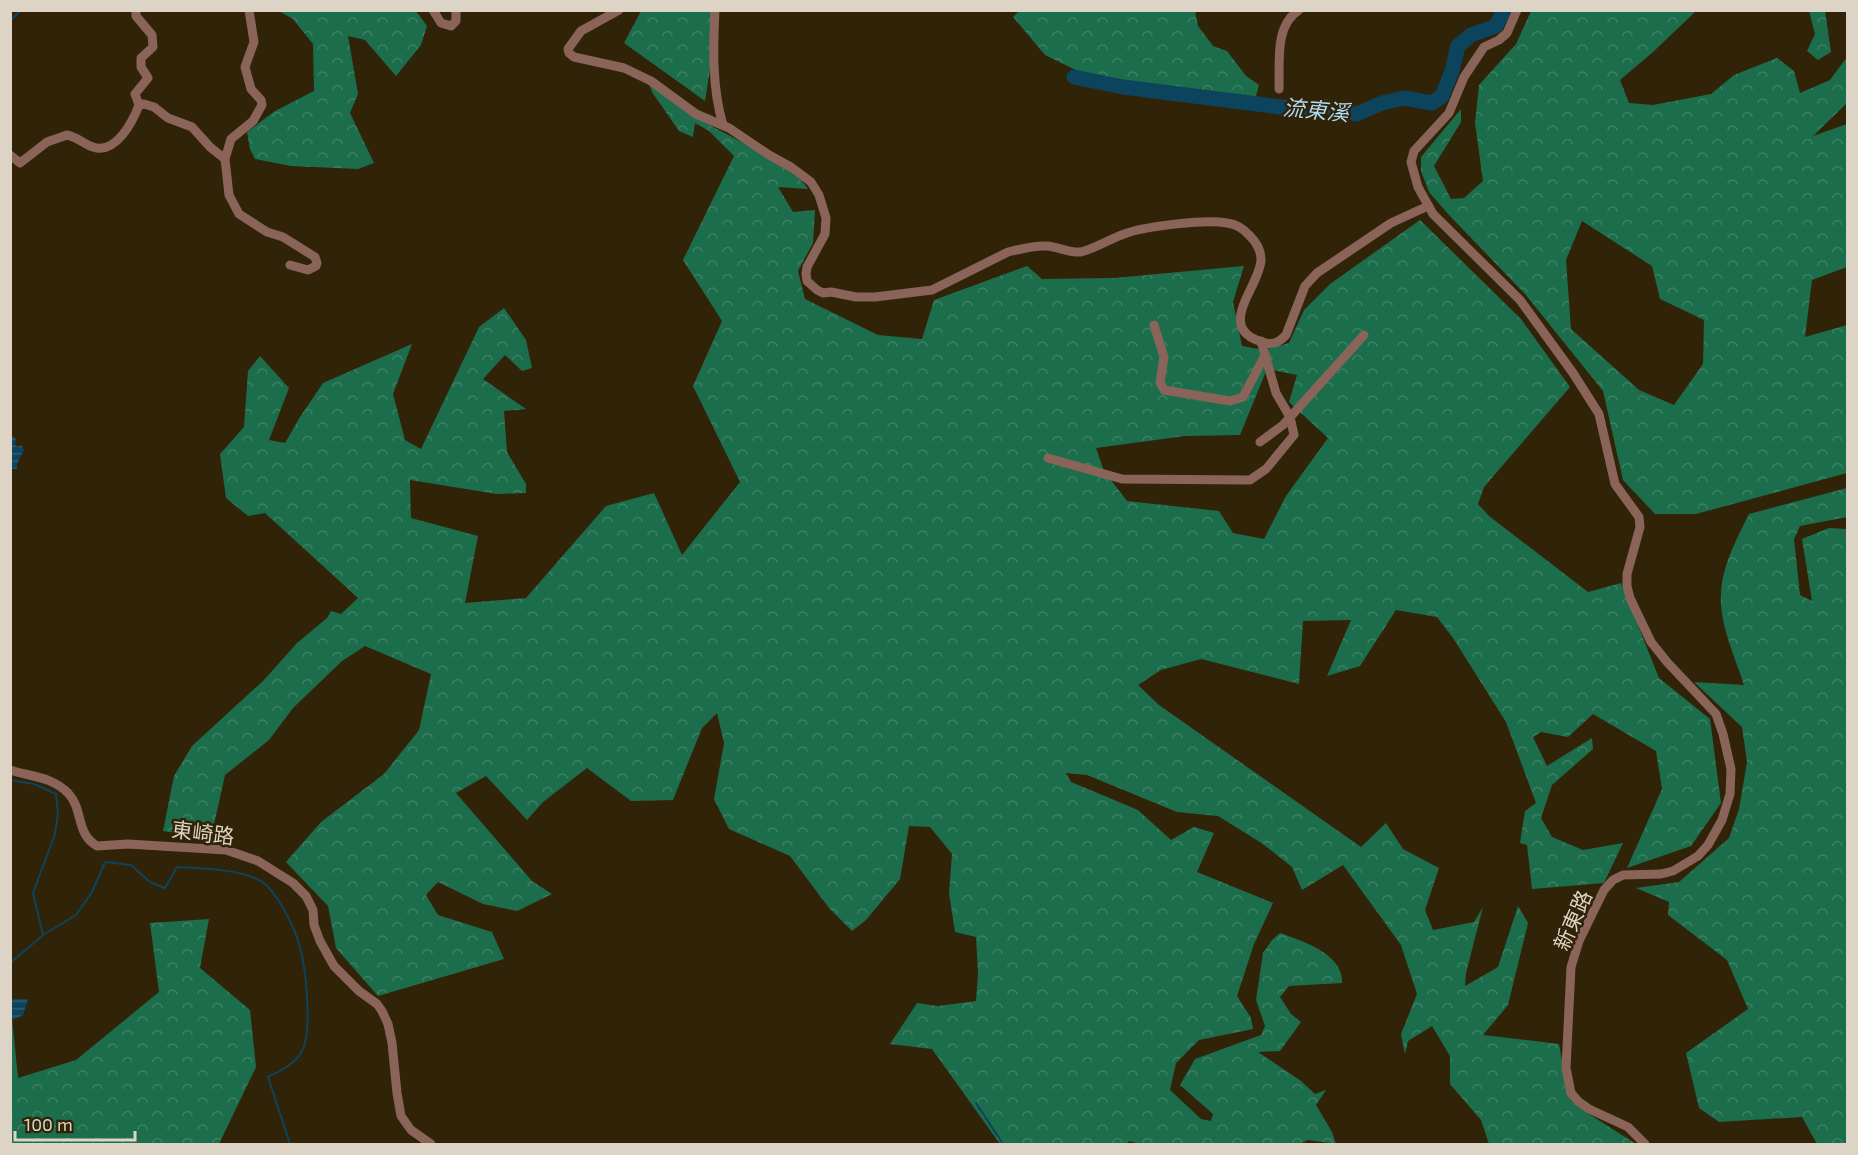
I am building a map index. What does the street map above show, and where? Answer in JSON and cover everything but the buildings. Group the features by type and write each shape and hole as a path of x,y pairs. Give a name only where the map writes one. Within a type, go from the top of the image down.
{"street":[{"path":"10,155 21,163 47,142 67,135 93,147 107,147 114,143 132,121 139,105 135,94 148,78 141,67 141,58 153,47 153,35 136,16 136,10"},
{"path":"249,10 254,42 244,67 251,89 261,100 262,105 253,121 231,139 225,159 229,195 239,214 267,232 283,237 315,257 317,263 308,270 290,265"},
{"path":"432,10 441,23 451,26 456,21 456,10"},
{"path":"619,10 581,31 568,49 570,55 630,70 651,81 696,114 723,125 792,166 811,182 816,188 826,218 826,226 825,234 807,267 806,274 811,286 824,293 874,297 932,290 1008,252 1048,246 1073,253 1081,252 1138,230 1225,222 1243,229 1256,244 1260,253 1259,272 1241,310 1243,327 1254,338 1272,344 1280,341 1286,335 1305,286 1317,273 1391,223 1428,206 1418,187 1411,162 1414,151 1449,113 1464,77 1484,47 1507,33 1517,10"},
{"path":"715,10 715,80 717,105 723,125"},
{"path":"1279,89 1282,31 1289,16 1299,10"},
{"path":"139,105 154,107 168,118 192,127 210,147 225,159"},
{"name":"新東路","path":"1428,206 1444,227 1477,256 1520,300 1573,373 1599,414 1615,484 1639,517 1640,527 1627,574 1627,586 1651,642 1710,706 1720,723 1731,775 1730,794 1722,820 1708,844 1686,865 1661,874 1623,875 1613,880 1604,890 1579,941 1571,967 1566,1068 1571,1093 1589,1109 1628,1127 1645,1144"},
{"path":"1154,325 1164,357 1160,382 1164,390 1230,401 1237,400 1243,397 1265,355"},
{"path":"1260,442 1290,417 1364,335"},
{"path":"1048,458 1122,479 1250,480 1266,469 1294,435 1290,417 1276,393 1262,341"},
{"name":"東崎路","path":"10,770 46,779 70,795 78,808 84,835 98,846 128,844 226,850 258,861 293,883 306,896 313,910 314,925 320,941 334,966 382,1011 388,1024 392,1043 401,1116 411,1130 430,1144"}],"green space":[{"path":"279,11 416,11 427,26 421,45 396,76 365,40 348,36 358,94 350,113 374,163 358,169 291,166 255,159 250,149 247,132 275,111 314,91 313,44 293,19"},
{"path":"641,11 712,11 714,44 705,101 624,43"},
{"path":"1019,11 1195,11 1198,26 1213,46 1227,51 1246,76 1259,85 1256,96 1127,95 1045,55 1013,17"},
{"path":"1531,11 1696,11 1620,80 1629,103 1653,105 1711,94 1734,75 1777,58 1794,71 1800,93 1830,80 1847,57 1847,103 1813,136 1847,124 1847,267 1812,280 1805,337 1847,325 1847,473 1696,514 1655,514 1623,480 1603,391 1525,294 1429,192 1421,171 1421,157 1461,109 1461,122 1434,166 1451,199 1464,198 1483,181 1475,123 1479,85 1516,44","holes":["1582,221 1652,266 1660,299 1704,320 1703,364 1674,405 1639,390 1571,329 1566,260"]},
{"path":"1809,11 1825,11 1831,52 1818,60 1807,51 1815,34"},
{"path":"649,84 699,119 775,161 801,180 808,189 778,187 793,212 815,210 813,243 798,271 805,299 878,335 922,339 934,300 1027,266 1042,279 1114,278 1244,266 1233,302 1242,346 1264,350 1289,343 1304,310 1330,284 1420,220 1521,319 1570,387 1484,487 1478,504 1489,516 1588,592 1621,583 1659,678 1710,719 1721,803 1691,846 1627,868 1662,789 1656,751 1593,714 1568,737 1541,732 1533,737 1547,766 1592,738 1593,749 1552,785 1541,818 1552,837 1583,850 1623,843 1604,883 1532,889 1527,845 1520,843 1525,811 1536,803 1506,722 1453,638 1437,617 1396,610 1360,666 1327,676 1351,620 1303,621 1299,684 1201,659 1161,670 1138,685 1159,705 1361,847 1386,823 1403,849 1439,868 1425,910 1433,930 1474,922 1483,907 1466,973 1465,986 1498,967 1518,906 1528,923 1508,1005 1483,1035 1559,1044 1568,1093 1578,1107 1636,1144 1489,1144 1481,1120 1450,1084 1450,1056 1432,1026 1408,1041 1405,1054 1401,1034 1417,994 1401,945 1343,865 1302,890 1292,867 1263,844 1218,816 1177,812 1087,775 1066,773 1071,782 1138,810 1171,840 1194,827 1214,833 1197,872 1273,903 1254,944 1237,996 1251,1018 1253,1029 1199,1040 1176,1063 1170,1090 1201,1119 1211,1121 1213,1114 1180,1085 1195,1059 1261,1035 1265,1026 1256,1000 1263,953 1280,933 1310,945 1329,957 1341,973 1342,983 1289,986 1280,997 1291,1014 1301,1022 1280,1051 1258,1052 1301,1081 1315,1094 1326,1090 1316,1105 1332,1132 1336,1144 1308,1140 1299,1144 1141,1144 1129,1141 1127,1144 1000,1144 932,1049 890,1044 917,1003 938,1006 976,1001 978,972 976,937 955,932 949,893 952,854 930,827 909,826 900,879 866,920 852,931 829,908 790,856 729,829 714,799 724,743 717,713 702,728 673,800 631,801 587,768 543,802 527,820 486,776 456,793 532,881 552,894 517,911 483,904 438,882 426,895 438,915 492,932 504,959 378,996 336,948 328,906 286,862 321,822 384,774 419,730 431,674 365,646 342,661 293,708 269,740 225,775 211,838 163,831 174,776 192,746 264,680 297,643 327,618 331,611 341,614 358,598 265,513 248,516 226,498 220,454 244,427 248,371 260,356 289,388 269,440 285,443 323,383 412,344 393,394 405,440 421,449 479,327 504,308 526,340 532,368 522,371 505,355 483,379 526,409 504,411 507,452 526,484 526,493 497,494 410,480 411,518 478,536 465,603 526,598 606,506 654,493 682,555 740,482 693,386 722,321 683,260 734,156 709,131 695,123 693,137 679,131","holes":["1267,369 1297,375 1289,402 1328,438 1286,496 1264,539 1233,533 1219,511 1127,501 1104,471 1096,448 1185,436 1240,435"]},
{"path":"1847,488 1847,517 1800,526 1794,539 1800,595 1812,601 1802,539 1829,528 1847,529 1848,1144 1817,1144 1802,1117 1719,1122 1699,1108 1686,1053 1748,1009 1727,960 1668,915 1669,902 1636,888 1679,882 1729,838 1739,809 1747,762 1742,727 1694,682 1744,685 1722,617 1721,594 1727,563 1749,514"},
{"path":"209,919 200,968 250,1010 256,1067 219,1144 11,1144 12,1018 18,1078 76,1060 159,992 150,923"}],"water":[{"path":"12,436 16,439 15,445 18,447 21,445 24,450 17,469 11,469"},
{"path":"13,999 28,999 23,1015 11,1021 11,1004"}],"waterway":[{"path":"10,21 21,10"},
{"name":"流東溪","path":"1074,77 1123,87 1304,110 1323,106 1357,114 1382,103 1404,98 1432,103 1442,96 1452,71 1458,46 1471,35 1496,26 1504,10"},
{"path":"10,780 34,784 56,794 58,814 55,834 33,893 43,935 76,915 92,892 105,862 131,865 150,882 165,888 177,867 236,873 258,880 266,885 277,898 286,913 302,954 308,1013 306,1040 300,1054 283,1069 268,1077 290,1144"},
{"path":"10,963 42,936"},
{"path":"976,1103 1003,1144"}]}
